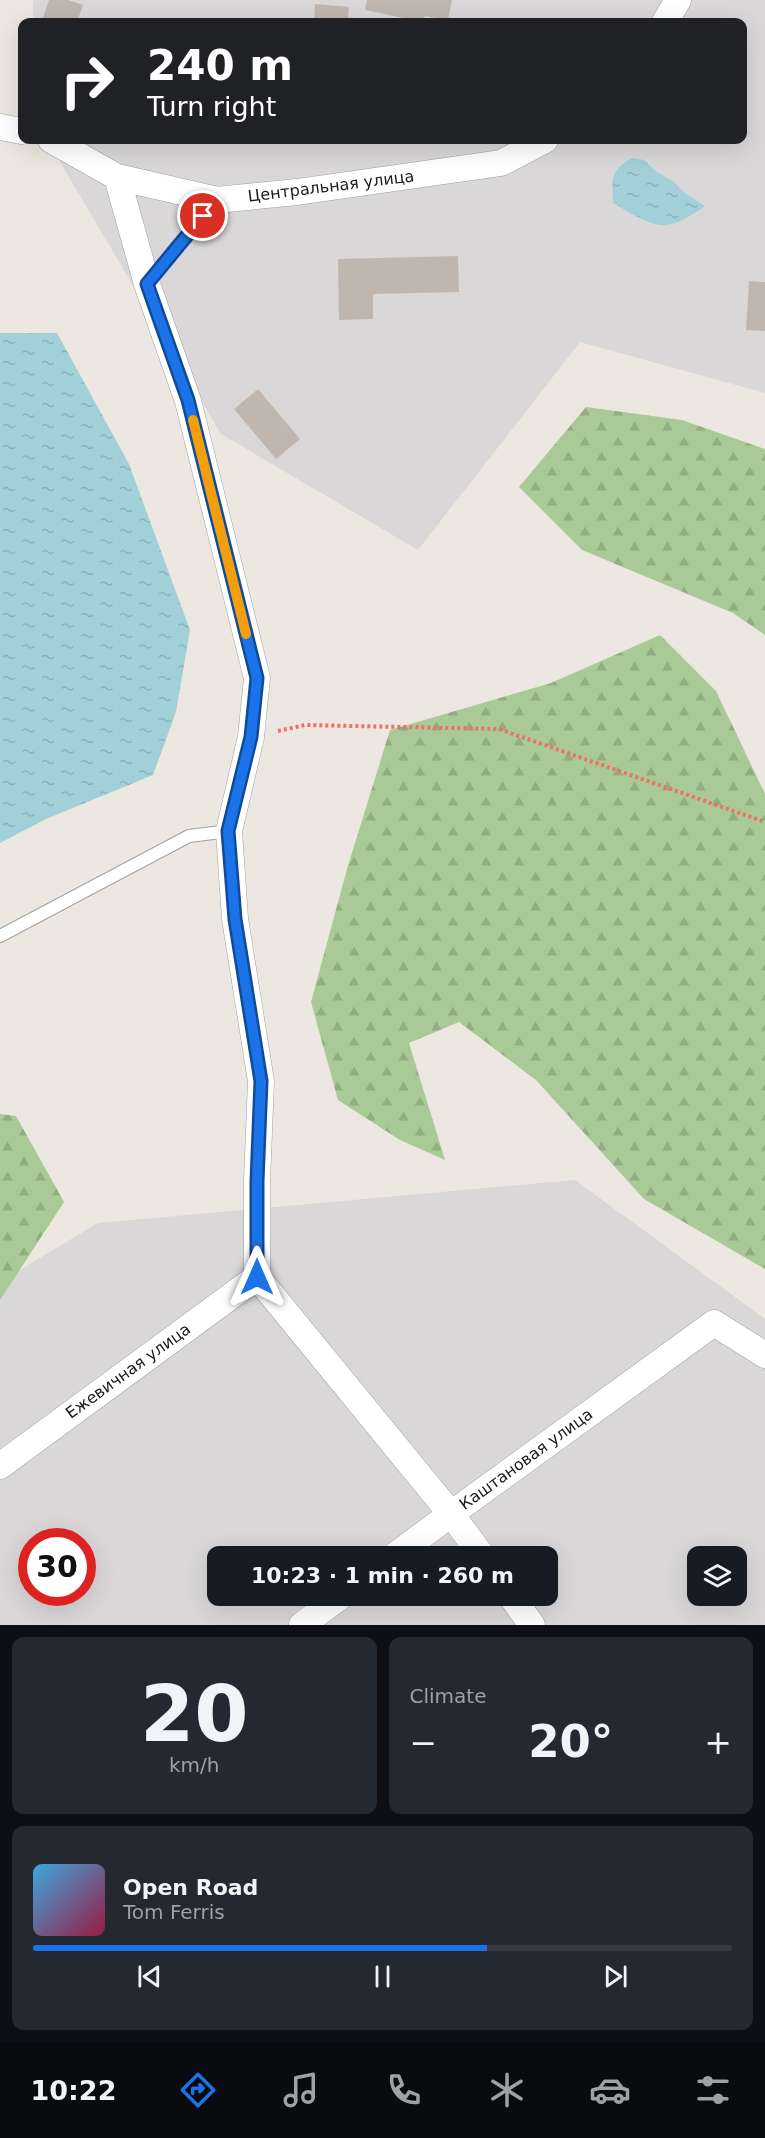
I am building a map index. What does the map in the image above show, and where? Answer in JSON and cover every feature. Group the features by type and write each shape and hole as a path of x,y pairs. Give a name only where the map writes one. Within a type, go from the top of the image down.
{"street":[{"path":"667,18 678,0"},
{"path":"0,127 18,130"},
{"name":"Центральная улица","path":"58,144 117,177 217,200 297,192 501,163 537,144"},
{"path":"117,177 147,284 188,400 257,678 251,737 228,831 235,919 261,1081 257,1181 257,1277"},
{"name":"Ежевичная улица","path":"0,1466 257,1277"},
{"name":"Каштановая улица","path":"257,1277 451,1514 714,1323 765,1355"},
{"path":"408,1546 451,1514 475,1546"},
{"path":"302,1625 328,1606"},
{"path":"518,1606 532,1625"}],"lane":[{"path":"147,284 217,200"},
{"path":"0,936 189,836 228,831"}],"path":[{"path":"251,737 305,725 499,729 765,822"}],"shaded area":[{"path":"33,0 765,0 765,393 580,342 418,550 221,434 49,144 747,144 747,18 33,18"},
{"path":"575,1180 765,1319 765,1625 0,1625 0,1282 98,1223"}],"green space":[{"path":"586,407 682,420 765,449 765,635 733,613 582,550 519,487"},
{"path":"660,635 716,691 765,794 765,1269 644,1199 536,1080 459,1022 409,1043 445,1160 400,1140 338,1100 311,1002 347,869 390,730 551,683"},
{"path":"0,1114 16,1116 64,1202 0,1300"}],"water":[{"path":"632,158 644,160 657,172 674,182 682,191 705,206 679,222 659,225 639,218 613,203 612,188 616,171"},
{"path":"0,333 57,333 129,464 190,630 176,712 153,775 46,819 0,843"}],"building":[{"path":"49,0 68,0 83,5 78,18 43,18"},
{"path":"367,0 452,0 448,18 425,16 424,18 404,18 365,10"},
{"path":"315,4 349,7 348,18 314,18"},
{"path":"458,256 459,292 373,294 373,319 339,320 338,259"},
{"path":"749,281 765,282 765,331 746,330"},
{"path":"258,389 300,439 276,459 234,409"}],"slow traffic":[{"path":"193,420 246,634"}],"route":[{"path":"203,216 147,284 188,400 257,678 251,737 228,831 235,919 261,1081 257,1181 257,1277"}]}
